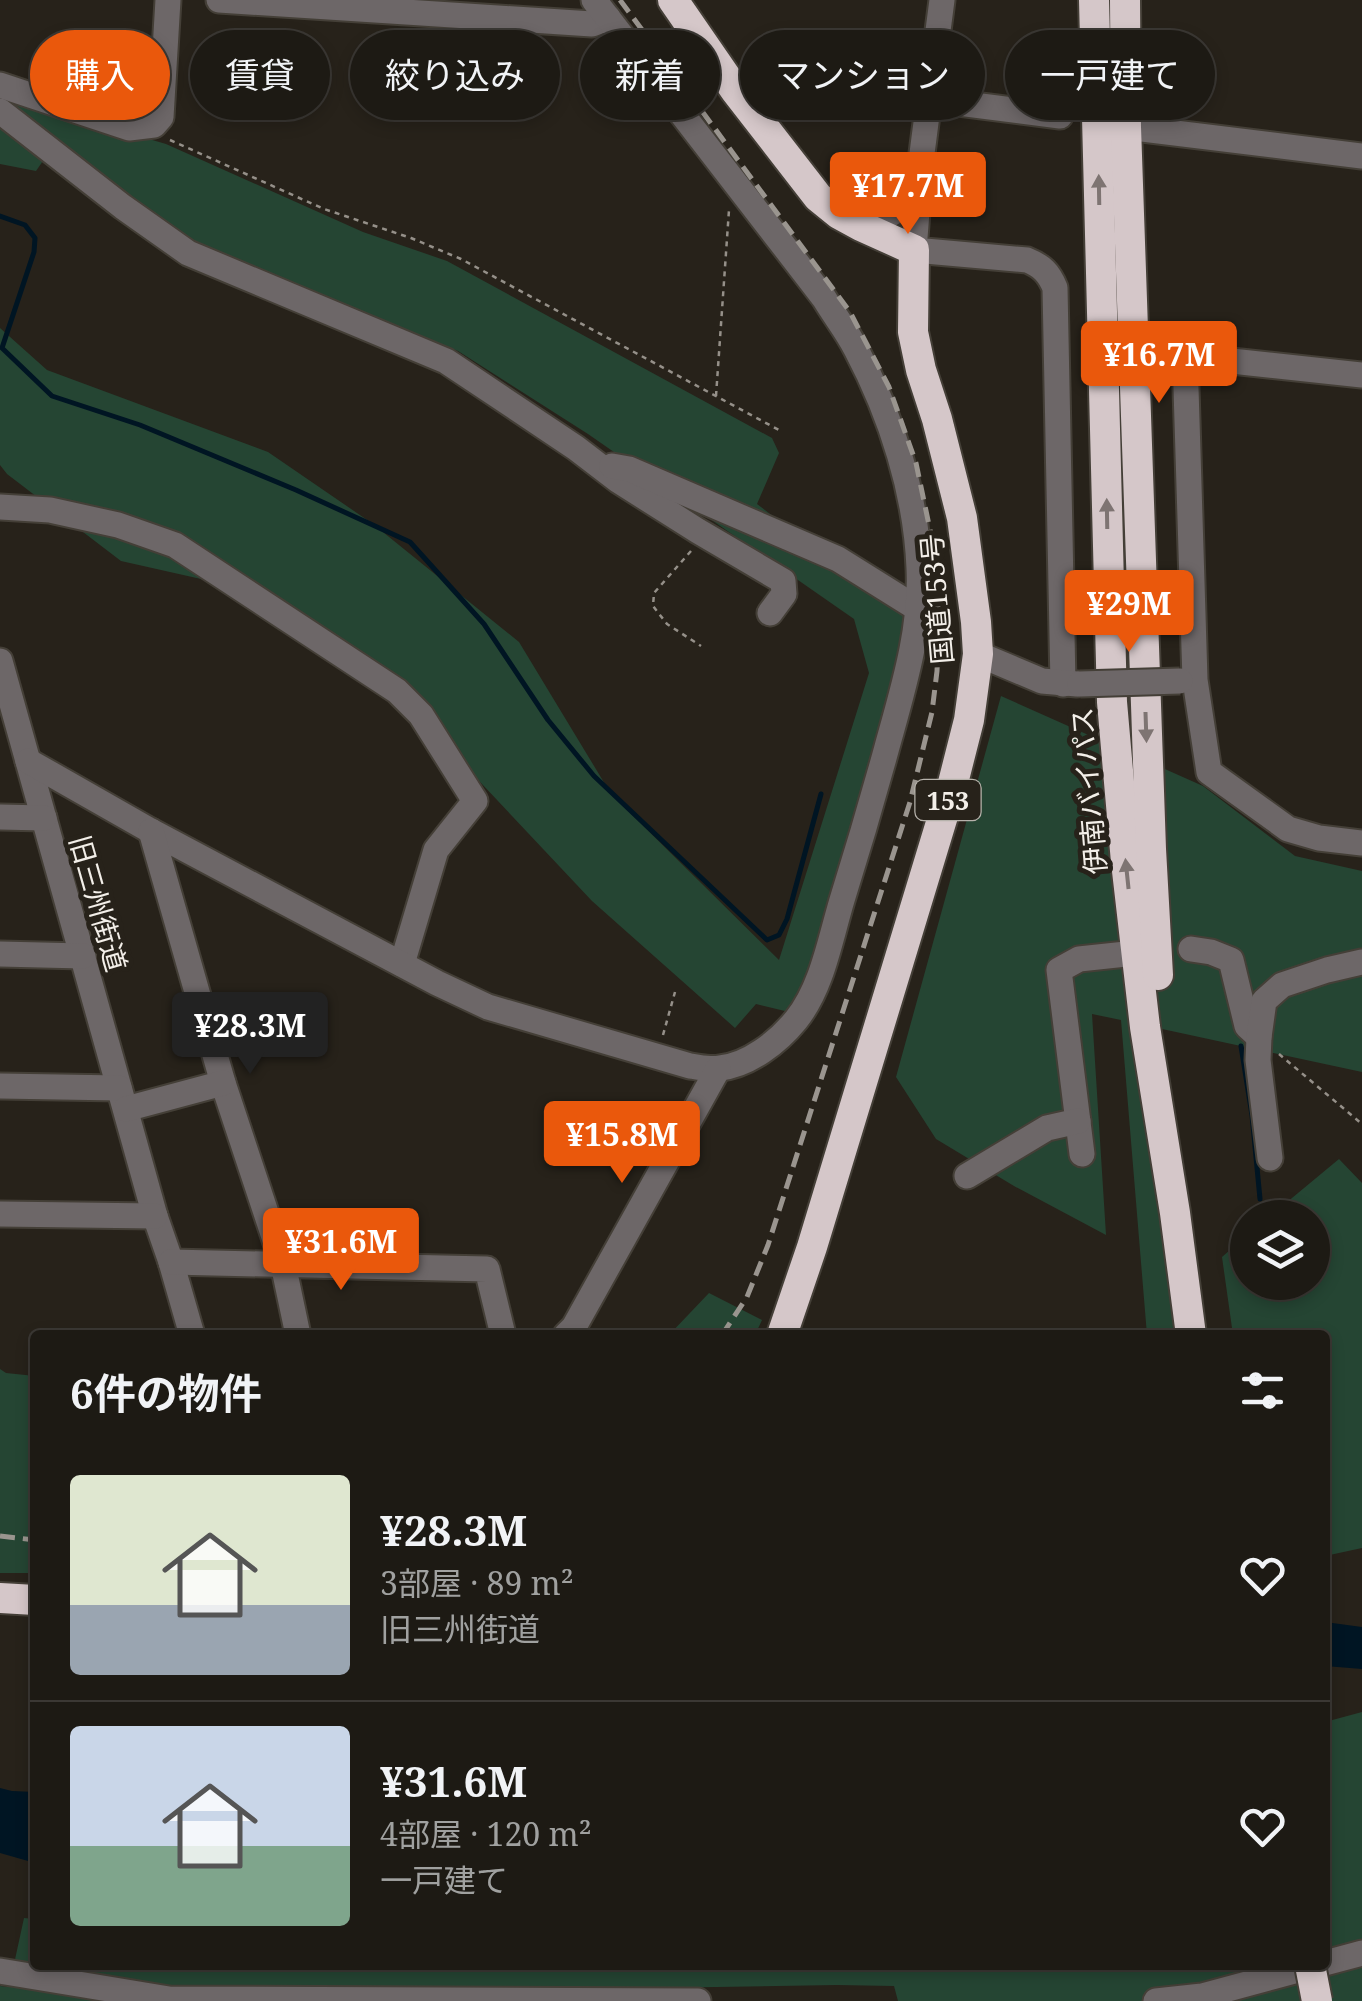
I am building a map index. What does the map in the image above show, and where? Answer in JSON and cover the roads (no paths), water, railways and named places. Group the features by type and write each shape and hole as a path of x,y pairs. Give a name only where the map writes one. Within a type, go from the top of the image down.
{"highway":[{"path":"673,0 818,196 839,214 914,250"},
{"name":"伊南バイパス","path":"1094,0 1112,702 1145,1027 1190,1330"},
{"name":"伊南バイパス","path":"1125,0 1150,849 1175,1213"},
{"name":"国道153号","path":"784,1330 953,782 969,720 978,654 962,518 913,332 914,250"},
{"path":"0,1598 30,1600"},
{"path":"1314,1970 1317,2001"}],"street":[{"path":"0,85 129,128 154,125 161,117 168,0"},
{"path":"28,761 488,1007 690,1066 718,1069 734,1065 779,1039 799,1017 814,990 905,682 918,609 914,519 886,418 856,349 824,298 601,9 592,24 219,0"},
{"path":"938,30 942,0"},
{"path":"736,90 740,87"},
{"path":"0,112 188,254 446,361 619,481 783,581 784,594 770,614"},
{"path":"926,120 914,250 1027,260 1042,266 1055,288 1071,684"},
{"path":"1126,127 1362,156"},
{"path":"839,214 863,219 892,215 906,197 921,161"},
{"path":"1362,376 1185,356 1187,680 1209,772 1288,828 1319,838 1362,844"},
{"path":"596,463 629,469 838,559 918,609"},
{"path":"0,507 50,510 118,525 176,545 397,691 421,715 475,801 436,850 402,964"},
{"path":"978,654 1042,681 1071,684 1187,680"},
{"name":"旧三州街道","path":"0,661 4,693 28,761 191,1330"},
{"path":"0,817 44,818"},
{"path":"151,830 223,1083 282,1264 297,1330"},
{"path":"1191,949 1230,960 1247,1026 1259,1036"},
{"path":"0,954 83,956"},
{"path":"1082,1154 1059,970 1080,959 1126,954"},
{"path":"1270,1158 1258,1060 1264,1002 1282,986 1362,962"},
{"path":"571,1330 718,1069"},
{"path":"0,1086 123,1098 223,1083"},
{"path":"967,1176 1047,1128 1078,1121"},
{"path":"0,1214 155,1216"},
{"path":"171,1262 488,1269 502,1330"},
{"path":"1330,1962 1362,1953"},
{"path":"1156,2001 1202,1996 1295,1970"},
{"path":"0,1971 169,2000 698,2001"}],"water":[{"path":"1330,1623 1362,1627 1362,1669 1330,1666"},
{"path":"0,1788 30,1792 30,1862 0,1853"}],"waterway":[{"path":"0,216 25,225 35,238 34,252 2,348 52,396 140,425 410,542 484,624 548,720 594,776 767,940 779,935 787,919 821,794"},
{"path":"1241,1046 1260,1199"}],"railway":[{"path":"620,0 850,312 889,387 916,463 933,544 939,621 937,671 932,712 910,802 768,1245 747,1297 725,1330"},
{"path":"0,1536 30,1539"}]}
